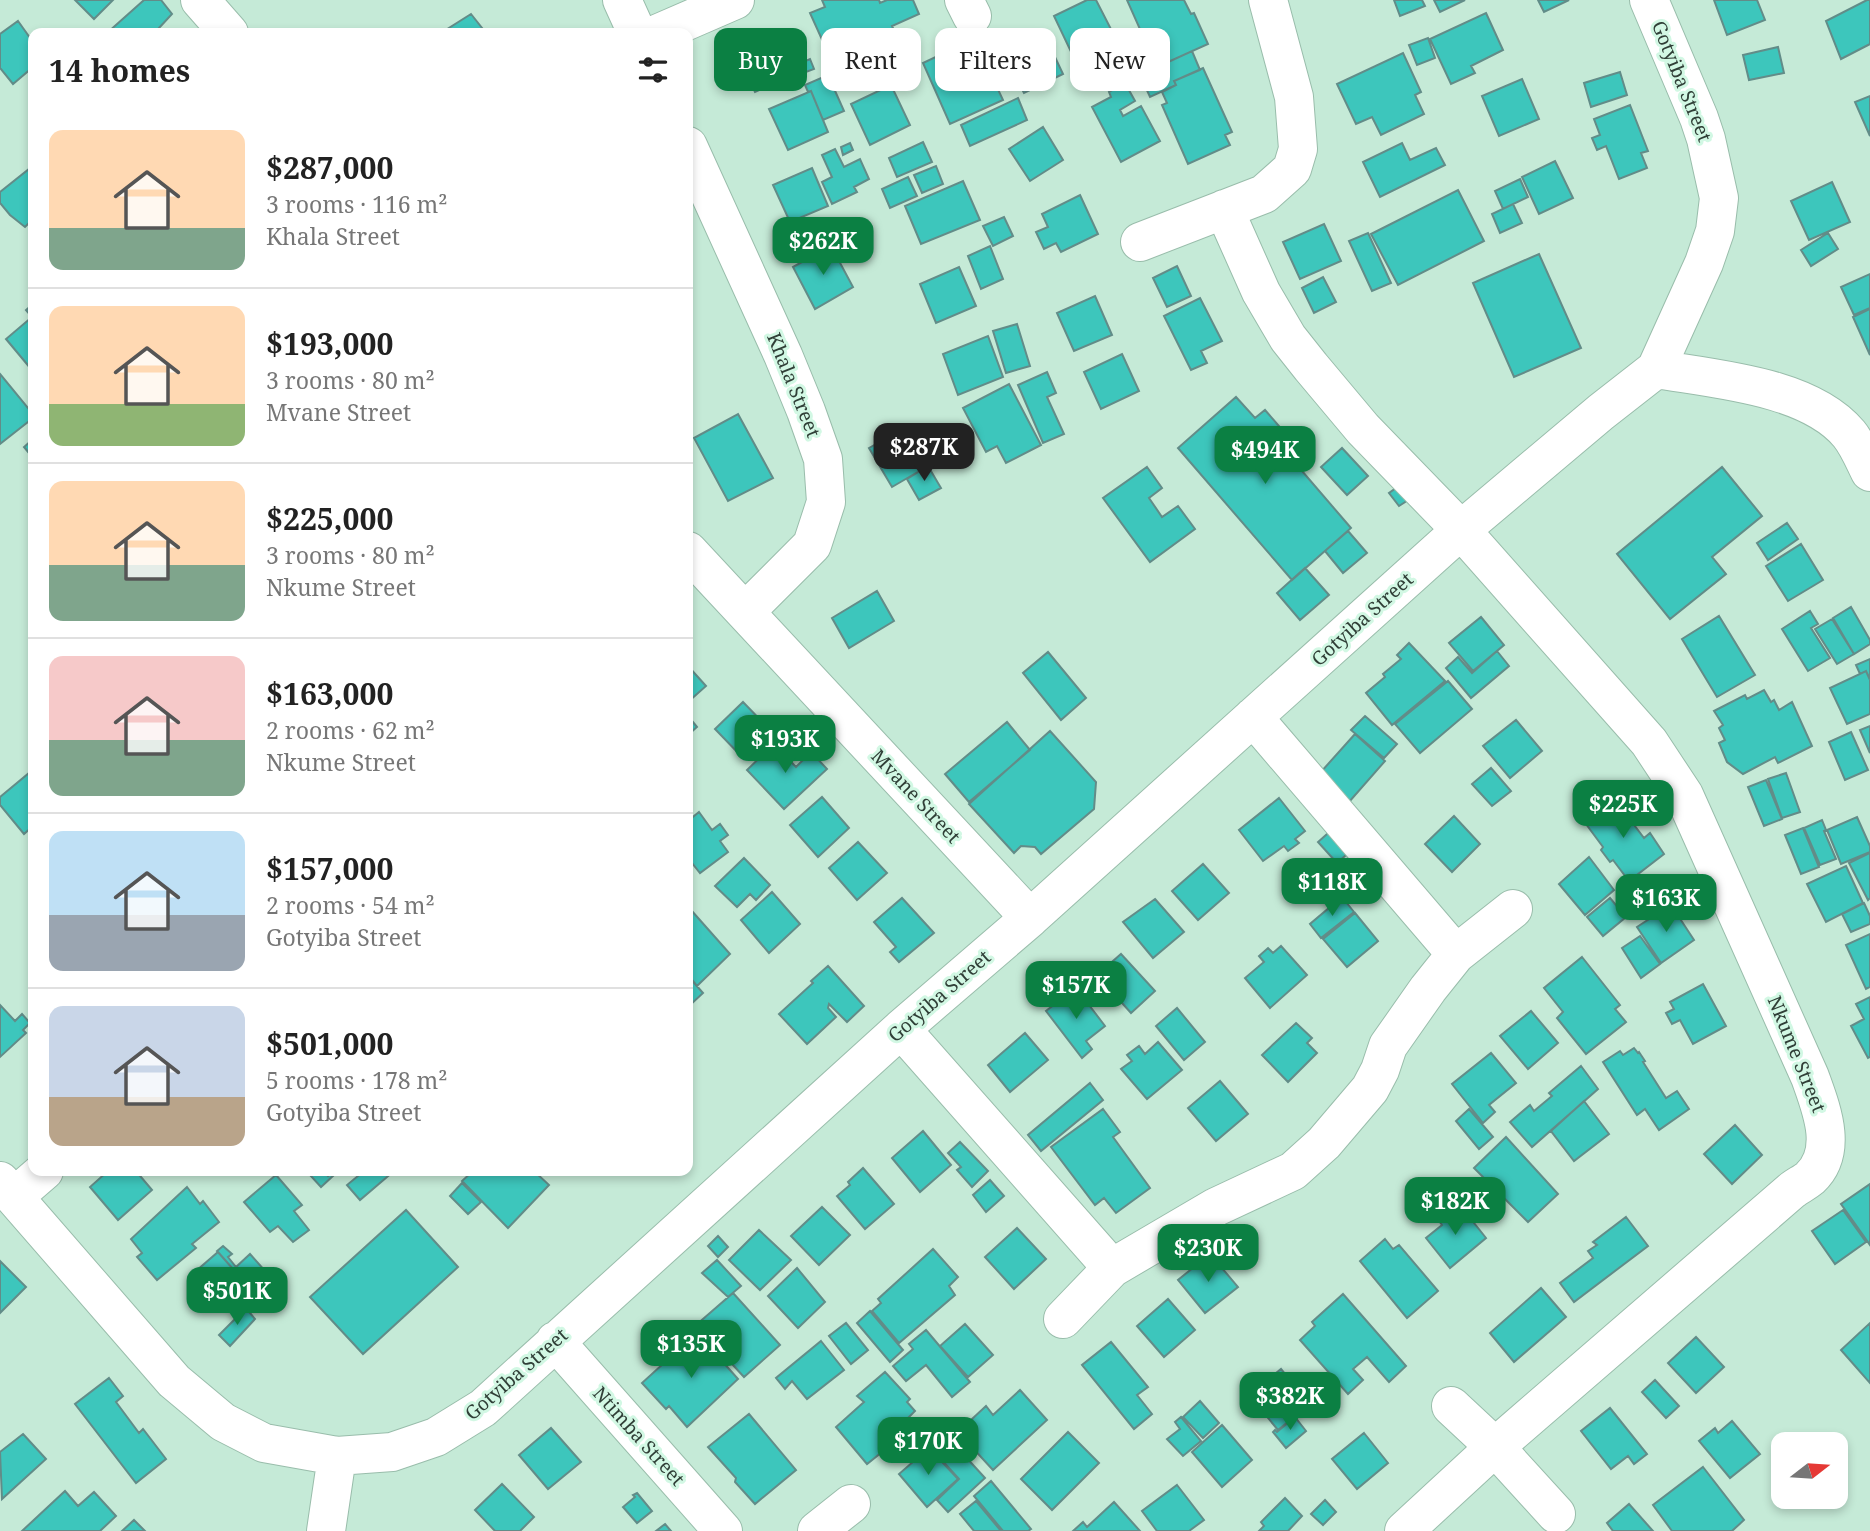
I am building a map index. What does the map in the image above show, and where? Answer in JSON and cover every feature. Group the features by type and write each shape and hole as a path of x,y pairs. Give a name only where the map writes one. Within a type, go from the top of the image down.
{"street":[{"path":"200,0 225,28"},
{"path":"622,0 635,28"},
{"path":"671,28 735,0"},
{"path":"1140,242 1264,194 1292,169 1298,149 1294,97 1268,0"},
{"name":"Gotyiba Street","path":"7,1189 174,1381 223,1422 264,1443 337,1456 392,1452 436,1437 483,1408 901,1029 1030,918 1461,530 1656,369 1704,263 1715,230 1719,198 1706,139 1696,109 1649,0"},
{"name":"Khala Street","path":"693,157 783,355 823,459 826,502 811,545 745,612"},
{"name":"Nkume Street","path":"1224,209 1261,292 1288,338 1363,429 1461,530 1649,742 1685,794 1810,1077 1822,1111 1826,1137 1825,1155 1811,1177 1791,1191 1495,1447 1405,1531"},
{"path":"1656,369 1743,383 1812,404 1859,426 1870,472"},
{"name":"Mvane Street","path":"694,571 745,612 1030,918"},
{"path":"1253,718 1457,954"},
{"path":"1063,1319 1112,1268 1216,1207 1293,1171 1324,1143 1370,1089 1388,1046 1405,1018 1457,954 1513,909"},
{"path":"901,1029 1112,1268"},
{"path":"7,1189 34,1176"},
{"name":"Ntimba Street","path":"555,1341 723,1531"},
{"path":"1451,1406 1495,1447 1556,1514"},
{"path":"326,1531 337,1456"},
{"path":"817,1531 851,1504"}],"building":[{"path":"75,0 113,0 94,19"},
{"path":"144,0 161,0 172,14 159,28 113,28"},
{"path":"822,0 879,0 880,3 887,0 913,0 919,14 892,26 893,28 821,28 821,37 810,13 825,7"},
{"path":"1087,0 1096,0 1110,28 1070,28 1070,50 1054,16"},
{"path":"1127,0 1184,0 1191,14 1194,13 1208,44 1170,61 1170,28 1139,28"},
{"path":"1394,0 1422,0 1425,6 1400,16"},
{"path":"1434,0 1465,0 1440,12"},
{"path":"1538,0 1569,0 1544,12"},
{"path":"1714,0 1757,0 1765,20 1727,35"},
{"path":"1870,0 1870,44 1841,59 1826,21"},
{"path":"1486,13 1503,50 1471,66 1475,73 1451,84 1430,39"},
{"path":"471,14 482,28 449,28"},
{"path":"18,21 28,35 28,71 13,84 0,68 0,34"},
{"path":"1428,38 1435,58 1417,65 1409,45"},
{"path":"1778,47 1784,73 1749,80 1743,55"},
{"path":"1192,51 1200,70 1174,81 1176,85 1170,88 1170,61"},
{"path":"1403,53 1421,92 1415,95 1424,114 1381,135 1372,117 1356,124 1337,84"},
{"path":"935,57 935,90 923,63"},
{"path":"810,59 814,69 807,72 807,60"},
{"path":"1056,59 1063,74 1056,77"},
{"path":"1203,68 1232,132 1225,135 1230,145 1188,164 1162,105 1167,103 1162,92 1170,91 1170,88 1176,85 1174,81"},
{"path":"1620,72 1627,95 1591,107 1584,83"},
{"path":"821,78 821,91 835,91 844,111 823,120 811,91 808,92 807,84"},
{"path":"1522,79 1539,119 1499,136 1482,96"},
{"path":"811,91 828,132 788,150 769,109"},
{"path":"878,91 894,91 910,125 870,145 851,104"},
{"path":"935,91 999,91 1003,100 950,124"},
{"path":"1129,91 1135,101 1120,110 1123,116 1141,106 1160,141 1121,162 1092,107 1111,97 1109,92"},
{"path":"1147,91 1163,91 1150,97"},
{"path":"1870,96 1870,136 1855,102"},
{"path":"1018,98 1027,120 970,146 961,125"},
{"path":"1630,105 1648,151 1641,153 1647,168 1619,179 1606,146 1597,150 1592,138 1600,135 1594,119"},
{"path":"1043,127 1063,160 1030,181 1009,149"},
{"path":"923,142 932,162 897,177 889,158"},
{"path":"850,143 853,150 843,155 841,147"},
{"path":"1402,143 1410,160 1436,148 1445,165 1380,197 1363,162"},
{"path":"835,149 844,167 860,159 869,179 854,187 857,192 832,204 822,182 832,177 822,155"},
{"path":"1555,161 1573,198 1539,214 1522,177"},
{"path":"936,166 943,184 922,193 914,175"},
{"path":"812,168 828,206 790,222 773,185"},
{"path":"28,170 28,224 25,227 0,203 0,192"},
{"path":"908,177 917,196 890,208 882,189"},
{"path":"1520,179 1528,197 1503,209 1495,191"},
{"path":"963,181 980,220 921,244 905,206"},
{"path":"1832,182 1850,222 1809,240 1791,201"},
{"path":"1458,190 1484,241 1398,285 1371,234"},
{"path":"1080,195 1098,234 1061,252 1056,243 1044,249 1036,232 1048,227 1042,214"},
{"path":"1513,204 1522,223 1500,233 1492,214"},
{"path":"1004,217 1013,236 993,246 983,226"},
{"path":"1324,224 1341,261 1300,279 1283,242"},
{"path":"1368,233 1391,283 1372,291 1349,241"},
{"path":"1828,233 1838,249 1811,266 1801,250"},
{"path":"831,246 853,287 815,309 793,267"},
{"path":"990,246 1003,279 981,289 968,256"},
{"path":"1539,254 1581,348 1514,377 1473,283"},
{"path":"1177,266 1191,296 1167,307 1153,278"},
{"path":"959,267 976,306 936,323 920,284"},
{"path":"1870,274 1870,308 1854,315 1841,287"},
{"path":"1323,277 1336,302 1314,313 1302,288"},
{"path":"1095,296 1112,335 1074,351 1057,313"},
{"path":"1200,298 1222,341 1201,351 1207,363 1191,370 1164,316"},
{"path":"1870,309 1870,355 1853,317"},
{"path":"28,320 28,365 6,339"},
{"path":"1017,324 1030,366 1006,373 993,331"},
{"path":"988,336 1003,377 958,395 943,354"},
{"path":"1122,354 1139,391 1101,409 1084,372"},
{"path":"1047,372 1056,393 1047,397 1064,434 1043,443 1018,385"},
{"path":"0,374 28,408 28,422 0,444"},
{"path":"1009,384 1041,445 1006,463 997,446 986,452 963,408"},
{"path":"1236,397 1255,418 1265,410 1305,456 1296,464 1351,528 1292,580 1178,448"},
{"path":"738,414 773,478 728,501 694,438"},
{"path":"906,427 928,466 892,487 869,448"},
{"path":"1342,448 1368,476 1347,495 1321,467"},
{"path":"928,466 941,488 919,500 907,479"},
{"path":"1147,467 1162,488 1149,498 1162,517 1178,506 1195,529 1150,562 1103,498"},
{"path":"1722,467 1762,516 1712,557 1726,574 1670,619 1617,554"},
{"path":"1406,481 1416,495 1399,506 1389,493"},
{"path":"1787,523 1798,539 1768,560 1757,543"},
{"path":"1348,531 1367,553 1343,573 1325,551"},
{"path":"1801,544 1823,580 1788,601 1766,566"},
{"path":"1305,568 1329,595 1300,620 1277,593"},
{"path":"877,591 894,621 849,648 832,618"},
{"path":"1851,607 1870,640 1870,644 1854,654 1833,618"},
{"path":"1810,611 1818,624 1811,628 1830,658 1808,671 1782,629"},
{"path":"1719,616 1755,675 1717,697 1682,639"},
{"path":"1481,617 1504,645 1473,671 1449,643"},
{"path":"1832,619 1854,654 1837,664 1815,629"},
{"path":"1409,643 1445,681 1392,725 1366,693 1401,659 1397,655"},
{"path":"1497,651 1509,666 1471,698 1446,668 1458,657 1472,673"},
{"path":"1048,652 1086,698 1061,720 1023,673"},
{"path":"1870,659 1870,679 1866,671 1860,674 1856,665"},
{"path":"1866,671 1870,680 1870,714 1847,724 1830,688"},
{"path":"693,672 706,686 693,698"},
{"path":"1448,681 1472,709 1420,753 1395,724"},
{"path":"1764,690 1779,710 1792,702 1812,746 1778,763 1775,757 1743,774 1727,762 1719,743 1725,740 1719,728 1723,725 1714,711 1745,695 1747,699"},
{"path":"743,702 772,732 744,759 715,729"},
{"path":"1365,716 1397,744 1384,758 1351,730"},
{"path":"1516,720 1542,751 1510,778 1483,746"},
{"path":"1007,722 1030,750 969,802 945,774"},
{"path":"1870,726 1870,753 1860,730"},
{"path":"1050,731 1096,782 1094,809 1041,854 1035,847 1021,846 1014,853 969,804"},
{"path":"1851,732 1868,770 1845,780 1829,742"},
{"path":"1355,734 1385,761 1349,802 1320,773"},
{"path":"774,744 796,767 811,752 827,769 784,809 747,770"},
{"path":"1491,768 1511,791 1492,806 1472,784"},
{"path":"1786,773 1800,812 1782,818 1768,779"},
{"path":"28,774 28,830 24,834 0,805 0,797"},
{"path":"1766,780 1782,819 1764,826 1748,787"},
{"path":"822,797 849,828 818,857 790,825"},
{"path":"1613,797 1644,838 1650,833 1664,854 1629,881 1613,860 1610,862 1601,850 1603,847 1583,820"},
{"path":"1279,798 1305,831 1295,839 1299,843 1288,851 1284,846 1263,861 1239,830"},
{"path":"699,812 712,830 720,824 728,835 720,841 728,852 700,873 693,864 693,817"},
{"path":"1454,816 1480,844 1452,872 1425,844"},
{"path":"1857,817 1870,852 1841,864 1827,830"},
{"path":"1822,820 1836,859 1820,865 1804,828"},
{"path":"1335,827 1354,848 1337,863 1318,842"},
{"path":"1803,828 1819,867 1801,874 1785,835"},
{"path":"858,842 887,873 857,900 829,868"},
{"path":"1870,853 1870,898 1868,900 1849,863"},
{"path":"1589,857 1614,890 1585,915 1559,884"},
{"path":"744,858 770,885 756,900 750,894 737,907 715,886"},
{"path":"1203,864 1229,893 1198,920 1172,891"},
{"path":"1846,866 1863,903 1826,922 1807,884"},
{"path":"772,892 800,924 769,953 741,920"},
{"path":"1342,897 1354,912 1321,938 1310,924"},
{"path":"902,898 934,933 899,962 890,952 896,947 874,922"},
{"path":"1610,898 1626,917 1603,936 1587,917"},
{"path":"1155,899 1184,932 1153,958 1123,922"},
{"path":"1864,903 1870,916 1870,924 1851,932 1842,914"},
{"path":"1671,905 1694,940 1661,963 1637,927"},
{"path":"693,912 730,954 697,986 693,981"},
{"path":"1355,913 1378,941 1347,967 1323,939"},
{"path":"1870,934 1870,987 1866,989 1846,945"},
{"path":"1640,936 1660,964 1641,978 1622,948"},
{"path":"1281,946 1307,975 1270,1008 1245,978 1264,962 1259,956 1268,948 1273,953"},
{"path":"1121,954 1155,991 1131,1013 1097,975"},
{"path":"1582,957 1620,1005 1615,1009 1626,1022 1586,1054 1557,1018 1563,1012 1544,988"},
{"path":"828,966 864,1006 847,1022 829,1004 828,1008 836,1017 807,1044 779,1014"},
{"path":"693,982 703,993 693,1002"},
{"path":"1703,984 1726,1026 1693,1044 1680,1020 1672,1024 1666,1013 1674,1009 1670,1002"},
{"path":"1076,988 1105,1026 1086,1041 1092,1049 1082,1058 1046,1011"},
{"path":"1870,997 1868,1058 1851,1026 1864,1019 1856,1004"},
{"path":"0,1005 15,1021 22,1014 28,1025 23,1030 26,1033 0,1057"},
{"path":"1177,1008 1205,1042 1184,1060 1156,1026"},
{"path":"1531,1011 1558,1043 1528,1069 1500,1036"},
{"path":"1296,1023 1312,1038 1307,1043 1317,1053 1288,1082 1262,1055"},
{"path":"1025,1033 1048,1060 1010,1092 988,1065"},
{"path":"1158,1042 1182,1070 1147,1099 1121,1069 1132,1061 1127,1055 1139,1046 1145,1054"},
{"path":"1634,1048 1645,1061 1643,1062 1666,1098 1677,1091 1689,1109 1659,1130 1645,1109 1637,1115 1603,1062 1620,1051 1623,1055"},
{"path":"1491,1053 1516,1083 1489,1105 1495,1112 1483,1123 1452,1084"},
{"path":"1581,1066 1598,1089 1532,1147 1510,1122 1530,1105 1534,1111 1552,1096 1549,1093"},
{"path":"1220,1081 1248,1114 1216,1141 1188,1108"},
{"path":"1090,1083 1103,1100 1041,1151 1028,1135"},
{"path":"1584,1101 1609,1134 1574,1161 1551,1131"},
{"path":"1103,1109 1120,1132 1113,1137 1150,1188 1116,1213 1104,1198 1095,1205 1051,1147"},
{"path":"1469,1109 1493,1137 1479,1149 1456,1121"},
{"path":"1735,1125 1762,1155 1732,1184 1704,1154"},
{"path":"923,1131 951,1165 920,1192 892,1158"},
{"path":"1506,1137 1558,1194 1528,1222 1474,1168"},
{"path":"960,1142 988,1171 972,1187 957,1170 961,1167 948,1153"},
{"path":"863,1168 894,1204 865,1229 837,1196"},
{"path":"102,1176 140,1176 152,1190 118,1220 90,1187"},
{"path":"277,1176 302,1205 294,1211 309,1230 293,1242 278,1226 270,1232 244,1202"},
{"path":"311,1176 333,1176 321,1187"},
{"path":"358,1176 388,1176 360,1200 347,1185"},
{"path":"468,1176 539,1176 549,1185 508,1228 462,1181"},
{"path":"990,1180 1004,1196 986,1212 973,1195"},
{"path":"462,1183 481,1202 468,1214 450,1196"},
{"path":"1870,1184 1870,1245 1841,1204"},
{"path":"187,1187 200,1204 203,1201 219,1222 192,1244 196,1248 157,1280 137,1257 142,1253 131,1239"},
{"path":"822,1207 850,1235 819,1265 791,1236"},
{"path":"1447,1208 1453,1216 1462,1208 1486,1238 1450,1268 1426,1238 1442,1225 1436,1217"},
{"path":"406,1210 458,1267 363,1354 310,1297"},
{"path":"1843,1210 1866,1242 1835,1264 1812,1231"},
{"path":"1626,1217 1648,1246 1574,1302 1560,1283 1593,1258 1588,1251 1597,1245 1593,1242"},
{"path":"1017,1228 1046,1259 1014,1289 985,1257"},
{"path":"759,1230 791,1260 760,1290 729,1260"},
{"path":"718,1236 728,1247 718,1257 708,1246"},
{"path":"1385,1239 1393,1249 1399,1245 1438,1291 1407,1318 1360,1261"},
{"path":"223,1246 232,1254 228,1257 236,1267 250,1254 266,1272 249,1287 217,1251"},
{"path":"933,1249 958,1277 949,1286 955,1295 899,1343 872,1311 881,1303 878,1299"},
{"path":"218,1252 249,1287 220,1311 189,1277"},
{"path":"1210,1254 1238,1287 1205,1313 1178,1280"},
{"path":"717,1260 741,1286 728,1297 702,1273"},
{"path":"0,1261 26,1287 0,1313"},
{"path":"797,1268 825,1302 798,1328 768,1296"},
{"path":"1541,1288 1566,1317 1514,1362 1490,1333"},
{"path":"733,1293 780,1345 744,1377 696,1325"},
{"path":"1343,1294 1406,1366 1389,1382 1367,1357 1353,1369 1363,1380 1348,1394 1300,1340 1315,1326 1312,1322"},
{"path":"1168,1299 1195,1330 1164,1357 1137,1326"},
{"path":"246,1308 255,1319 230,1346 219,1335"},
{"path":"870,1311 903,1350 890,1362 857,1323"},
{"path":"846,1323 868,1350 851,1364 829,1336"},
{"path":"1870,1323 1870,1383 1841,1350"},
{"path":"965,1324 993,1355 968,1377 940,1346"},
{"path":"926,1330 970,1382 952,1397 926,1365 906,1381 893,1366 913,1349 909,1344"},
{"path":"697,1333 738,1379 687,1427 669,1406 666,1409 642,1383"},
{"path":"1696,1337 1724,1367 1696,1393 1668,1363"},
{"path":"821,1341 844,1370 807,1399 792,1381 785,1389 776,1378"},
{"path":"1111,1342 1148,1387 1137,1395 1152,1414 1134,1429 1082,1365"},
{"path":"1281,1369 1307,1401 1291,1413 1294,1417 1278,1430 1249,1395"},
{"path":"885,1372 910,1399 907,1402 915,1411 907,1419 912,1428 867,1464 836,1427 864,1402 857,1396"},
{"path":"109,1378 123,1396 116,1402 139,1433 143,1429 166,1459 136,1483 75,1404"},
{"path":"1655,1380 1679,1406 1666,1418 1642,1392"},
{"path":"1020,1390 1047,1420 993,1470 958,1432 986,1406 993,1415"},
{"path":"1200,1401 1219,1423 1203,1438 1183,1417"},
{"path":"1610,1408 1647,1454 1634,1464 1628,1456 1611,1469 1581,1431"},
{"path":"749,1414 796,1470 755,1504 708,1447"},
{"path":"1181,1417 1201,1441 1183,1456 1167,1439 1180,1429 1175,1422"},
{"path":"1295,1417 1306,1431 1286,1448 1273,1432 1277,1432"},
{"path":"1732,1421 1760,1454 1730,1478 1699,1441 1715,1428 1718,1433"},
{"path":"1222,1425 1252,1460 1222,1487 1192,1452"},
{"path":"551,1428 581,1462 548,1489 519,1455"},
{"path":"1068,1432 1099,1463 1052,1510 1021,1479"},
{"path":"1364,1433 1388,1463 1357,1489 1332,1459"},
{"path":"23,1434 46,1459 2,1499 0,1452"},
{"path":"953,1443 985,1478 948,1512 937,1500 959,1479 938,1456"},
{"path":"929,1448 958,1479 927,1507 899,1474"},
{"path":"1703,1467 1744,1520 1732,1531 1672,1531 1653,1505"},
{"path":"991,1481 1031,1529 1003,1531 974,1496"},
{"path":"502,1484 534,1517 520,1531 495,1531 475,1510"},
{"path":"1177,1485 1204,1520 1189,1531 1157,1531 1142,1511"},
{"path":"65,1491 78,1506 94,1492 116,1516 100,1531 22,1531"},
{"path":"637,1493 652,1511 637,1523 623,1507"},
{"path":"1285,1498 1302,1516 1288,1531 1259,1531 1264,1526 1261,1522"},
{"path":"1325,1500 1336,1512 1323,1525 1311,1514"},
{"path":"976,1501 1001,1531 974,1531 960,1514"},
{"path":"1114,1502 1140,1531 1073,1531 1083,1522 1087,1527"},
{"path":"1629,1504 1653,1531 1613,1531 1607,1523"},
{"path":"134,1520 145,1531 122,1531"},
{"path":"665,1524 671,1531 656,1531"}]}
